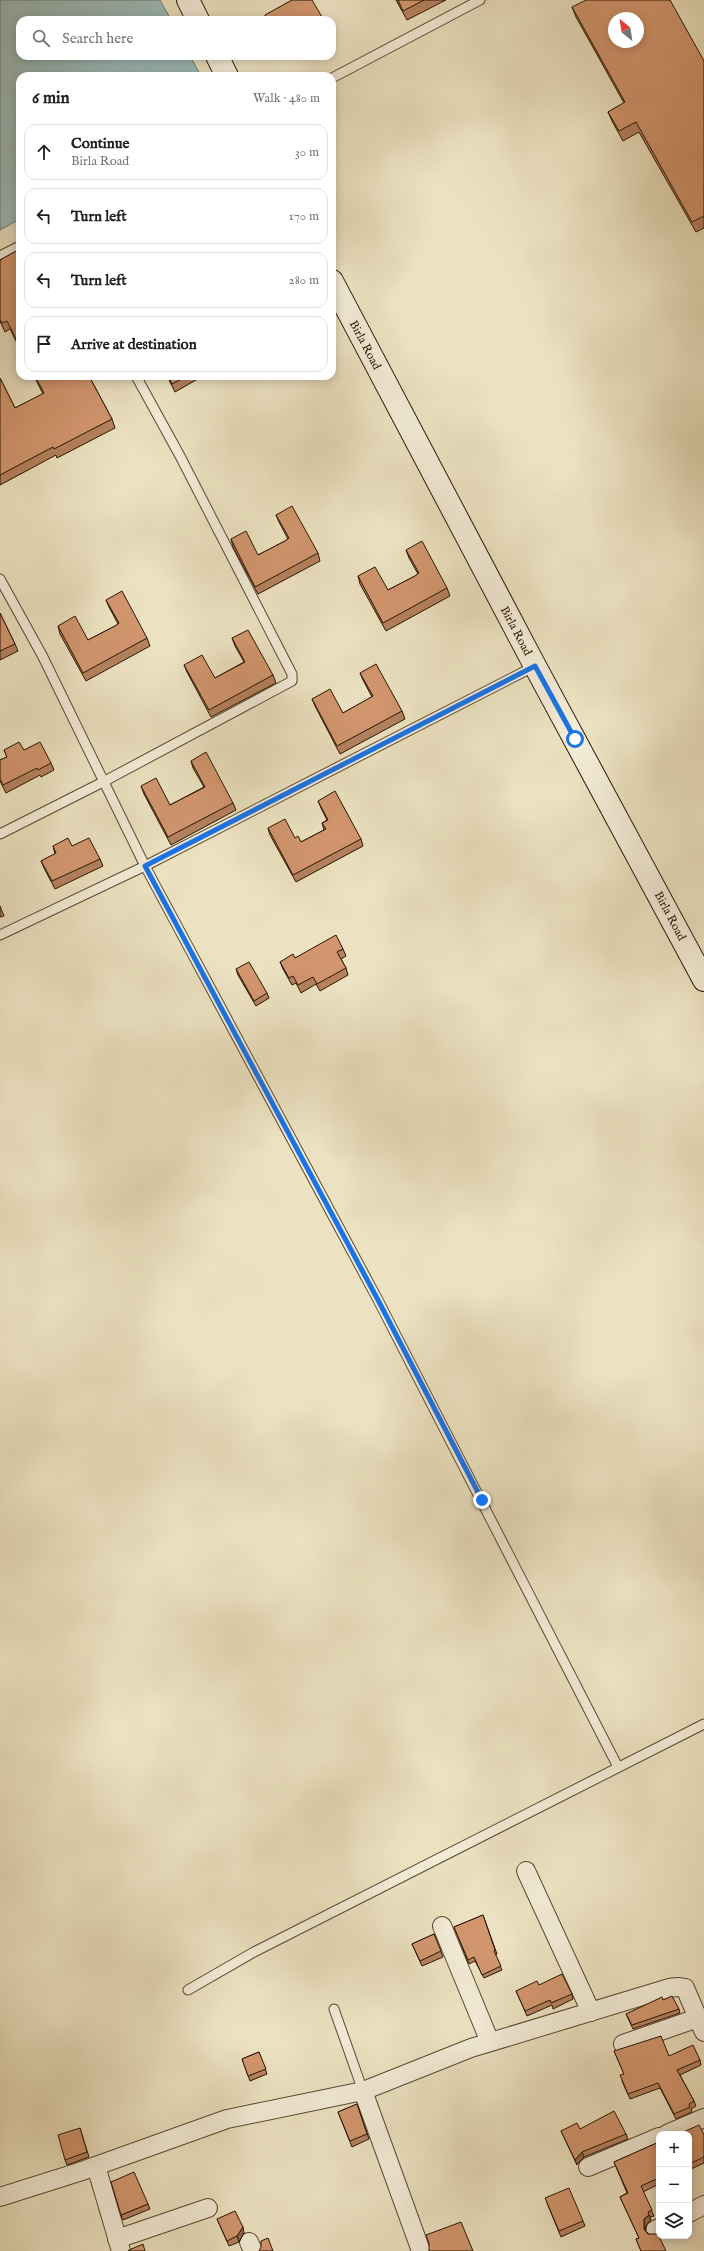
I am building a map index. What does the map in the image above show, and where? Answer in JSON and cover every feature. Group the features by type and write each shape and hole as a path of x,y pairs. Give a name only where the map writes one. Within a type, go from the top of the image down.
{"street":[{"path":"188,0 196,16"},
{"path":"219,60 225,72"},
{"name":"Birla Road","path":"336,289 535,666 704,980"},
{"path":"526,1871 591,2012"},
{"path":"442,1926 490,2042"},
{"path":"0,2197 96,2166 234,2117 363,2091 490,2042 678,1986 687,1991 701,2025 623,2044"},
{"path":"363,2091 421,2251"},
{"path":"674,2131 704,2118"},
{"path":"588,2167 656,2138"},
{"path":"96,2166 119,2245 208,2208"},
{"path":"692,2211 704,2205"}],"lane":[{"path":"336,76 480,0"},
{"path":"0,256 16,248"},
{"path":"0,834 290,684 292,678 180,456 138,380"},
{"path":"0,579 43,657 145,866 378,1300 618,1767"},
{"path":"0,935 145,866 535,666"},
{"path":"188,1990 254,1952 704,1724"},
{"path":"334,2009 363,2091"}],"water":[{"path":"0,0 160,0 169,16 16,16 16,60 192,60 199,72 16,72 16,221 0,230"}],"building":[{"path":"292,0 312,0 321,16 266,16"},
{"path":"398,0 424,0 403,11"},
{"path":"586,0 670,0 704,61 704,216 692,222 636,122 619,131 608,112 625,102 572,7"},
{"path":"16,251 16,339 7,321 2,323 0,319 0,260"},
{"path":"0,378 15,408 44,393 37,380 91,380 112,419 54,449 53,447 0,475"},
{"path":"170,380 180,380 172,384"},
{"path":"292,506 318,553 255,587 231,539 246,531 258,555 285,541 289,538 276,515"},
{"path":"422,541 447,588 383,623 358,576 375,567 388,590 415,576 419,573 406,550"},
{"path":"122,591 147,638 83,673 58,626 75,616 88,640 115,626 119,623 106,600"},
{"path":"0,613 15,644 0,651"},
{"path":"248,630 273,675 209,710 184,665 202,655 215,678 245,662 232,638"},
{"path":"376,664 402,711 337,746 312,699 330,689 343,713 373,696 360,673"},
{"path":"19,742 24,750 40,742 51,763 38,770 37,768 3,785 0,779 0,760 7,757 4,750"},
{"path":"206,752 233,803 168,837 141,786 156,778 170,805 205,787 191,761"},
{"path":"335,791 361,839 293,875 268,828 285,819 295,838 298,836 301,842 326,829 322,823 328,820 318,801"},
{"path":"68,838 72,846 89,838 100,859 52,881 41,861 56,853 53,846"},
{"path":"336,935 343,949 337,952 346,968 317,984 313,977 298,985 293,976 289,978 280,962 293,954 295,958"},
{"path":"249,962 267,993 254,1001 236,969"},
{"path":"483,1915 495,1950 494,1951 501,1966 482,1975 474,1957 468,1960 454,1927"},
{"path":"434,1934 441,1951 420,1961 412,1944"},
{"path":"562,1974 572,1994 551,2003 550,2000 525,2011 516,1991 537,1981 539,1985"},
{"path":"672,1996 679,2009 632,2025 626,2014 662,1997 663,2000"},
{"path":"661,2036 669,2056 693,2045 700,2060 677,2070 694,2101 689,2104 690,2107 674,2114 658,2083 628,2094 620,2075 624,2074 614,2051"},
{"path":"259,2052 266,2069 248,2076 242,2059"},
{"path":"357,2104 367,2134 350,2141 338,2112"},
{"path":"614,2111 626,2134 582,2152 575,2160 561,2131 577,2123 580,2129"},
{"path":"699,2125 704,2135 704,2157 692,2163 692,2131 686,2131"},
{"path":"80,2128 87,2152 65,2160 58,2135"},
{"path":"656,2143 656,2179 641,2186 652,2210 648,2212 649,2215 644,2219 644,2229 648,2234 656,2234 656,2239 660,2239 666,2251 641,2251 636,2239 639,2238 620,2197 628,2193 614,2162"},
{"path":"134,2172 148,2204 121,2215 111,2182"},
{"path":"569,2188 583,2221 559,2231 545,2198"},
{"path":"235,2211 243,2227 237,2236 227,2241 217,2219"},
{"path":"461,2222 473,2251 429,2251 429,2243 426,2235"},
{"path":"268,2238 273,2251 259,2251 261,2241"},
{"path":"143,2244 145,2251 128,2251 129,2250"}],"route":[{"path":"482,1500 378,1300 145,866 535,666 575,739"}]}
